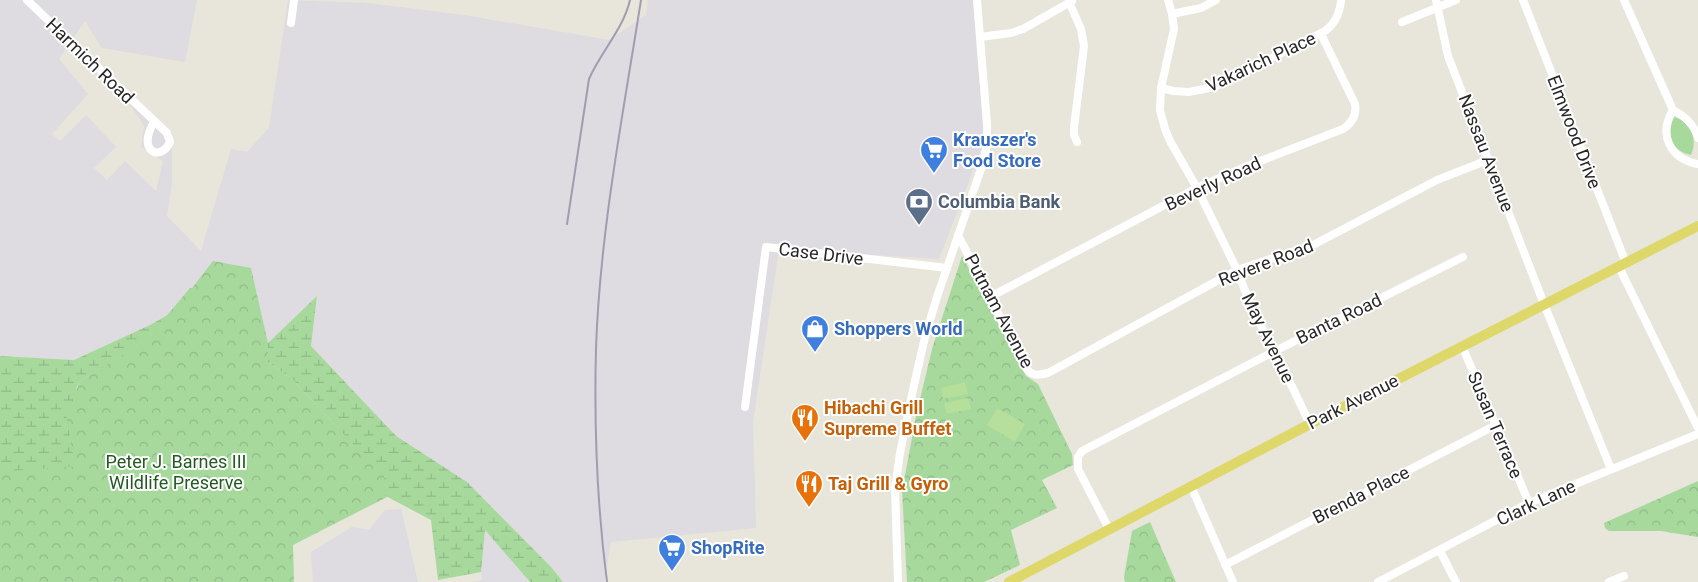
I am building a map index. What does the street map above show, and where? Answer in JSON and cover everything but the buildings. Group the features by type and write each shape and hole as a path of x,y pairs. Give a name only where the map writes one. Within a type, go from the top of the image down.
{"main road":[{"name":"Park Avenue","path":"1009,582 1310,424 1698,226"}],"street":[{"name":"Harmich Road","path":"27,0 154,122"},
{"path":"291,23 294,0"},
{"path":"898,582 895,499 899,459 922,346 984,160 987,145 987,124 976,0"},
{"name":"May Avenue","path":"1168,0 1172,14 1173,35 1160,88 1160,110 1165,129 1197,188 1237,270 1253,311 1275,351 1310,424"},
{"path":"1172,14 1202,8 1216,0"},
{"name":"Vakarich Place","path":"1160,88 1189,92 1214,87 1321,34 1334,23 1340,9 1341,0"},
{"path":"1402,22 1438,4 1456,0"},
{"name":"Elmwood Drive","path":"1523,0 1623,265 1698,428"},
{"path":"1624,0 1673,110 1688,120 1698,138"},
{"path":"980,37 1010,33 1022,29 1072,1 1084,38 1084,55 1074,127 1074,135 1077,142"},
{"name":"Nassau Avenue","path":"1438,4 1442,34 1448,56 1544,304 1611,468"},
{"name":"Beverly Road","path":"990,297 1197,188 1245,166 1343,129 1349,125 1355,115 1355,104 1321,34"},
{"path":"1673,110 1666,130 1669,143 1682,159 1698,163"},
{"name":"Revere Road","path":"1048,373 1237,270 1313,245 1437,180 1488,160"},
{"name":"Putnam Avenue","path":"958,235 1026,368 1034,375 1048,373"},
{"name":"Case Drive","path":"745,407 766,247 947,268"},
{"name":"Banta Road","path":"1109,529 1078,469 1078,457 1082,451 1275,351 1463,257"},
{"name":"Susan Terrace","path":"1462,346 1529,503"},
{"name":"Brenda Place","path":"1225,565 1496,425"},
{"name":"Clark Lane","path":"1378,582 1529,503 1698,434"},
{"path":"1191,486 1232,582"},
{"path":"1440,551 1456,582"},
{"path":"1609,582 1624,576"}],"shaded area":[{"path":"0,0 197,0 185,62 102,48 85,21 59,59 88,94 52,134 60,141 86,115 116,147 94,168 107,180 125,161 156,191 163,161 141,147 144,126 108,71 172,133 172,185 167,216 201,251 231,149 247,152 269,128 288,0 368,3 464,15 609,40 646,15 648,0 973,0 984,142 939,259 779,249 753,422 756,528 611,542 604,582 563,582 552,568 467,482 396,436 311,346 317,296 268,343 251,268 150,325 74,360 0,356"},
{"path":"401,509 418,582 313,582 311,552 352,527 369,530 385,510"},
{"path":"485,529 530,582 471,582 482,580"}],"green space":[{"path":"1674,117 1685,122 1689,127 1694,143 1691,155 1679,150 1672,141 1670,130"},
{"path":"962,256 1026,376 1038,384 1072,454 1073,465 1042,480 1057,508 1011,530 1020,565 984,582 907,582 902,491 916,416 932,349"},
{"name":"Peter J. Barnes III Wildlife Preserve","path":"213,261 251,268 268,343 268,362 293,380 339,429 411,456 393,494 293,545 294,582 0,582 0,375 77,389 79,382 148,338"},
{"path":"317,296 311,346 396,436 467,482 552,568 563,582 530,582 485,530 481,572 438,580 431,520 382,494 385,470 366,458 293,380 268,362 268,343"},
{"path":"173,312 157,333 79,382 66,414 75,466 0,472 0,356 74,360 150,325"},
{"path":"965,382 968,394 943,399 941,388"},
{"path":"968,398 971,409 947,414 944,403"},
{"path":"997,408 1025,424 1015,442 987,425"},
{"path":"1698,481 1698,537 1661,531 1609,531 1605,528 1604,523"},
{"path":"1150,522 1176,582 1125,582 1124,577 1132,531"}],"railway":[{"path":"567,224 589,79 617,31 630,0"},
{"path":"607,582 599,495 595,407 598,304 613,173 641,0"}],"place":[{"name":"Krauszer's Food Store","path":"934,174"},
{"name":"Columbia Bank","path":"919,226"},
{"name":"Shoppers World","path":"815,353"},
{"name":"Hibachi Grill Supreme Buffet","path":"805,442"},
{"name":"Taj Grill & Gyro","path":"809,508"},
{"name":"ShopRite","path":"672,572"}]}
